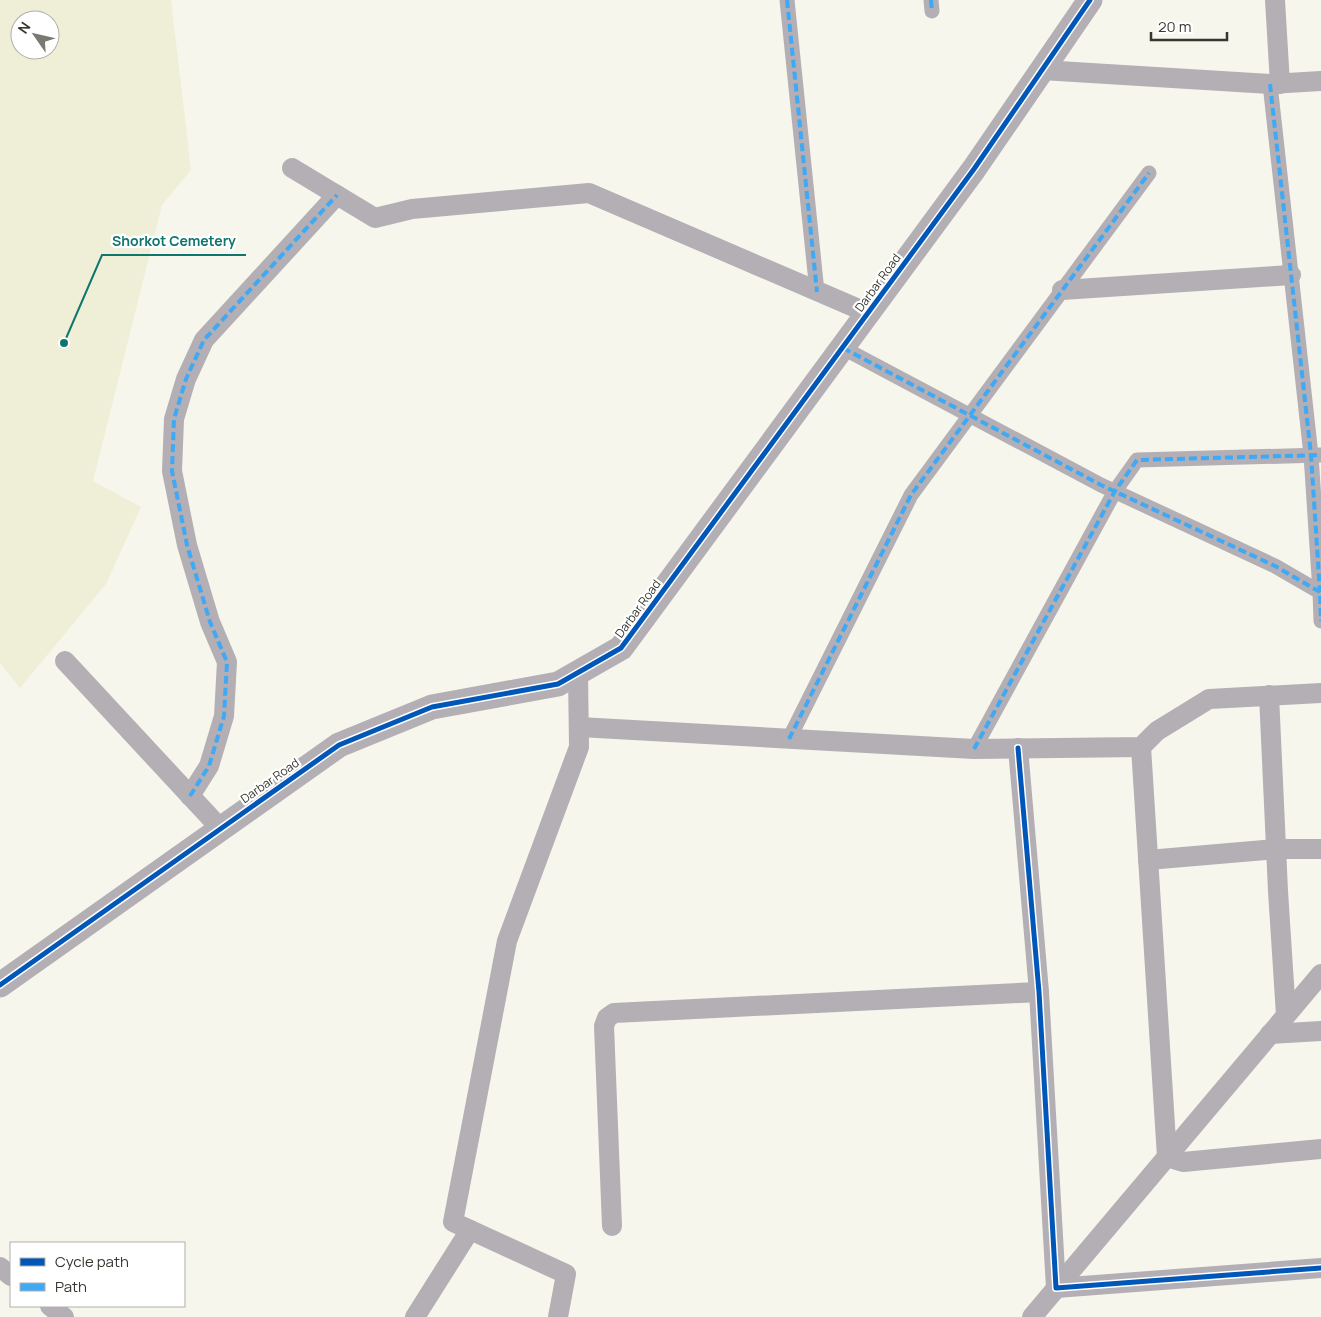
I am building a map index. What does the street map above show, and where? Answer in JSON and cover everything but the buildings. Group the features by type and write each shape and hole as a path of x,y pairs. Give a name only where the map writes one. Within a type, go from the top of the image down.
{"street":[{"path":"787,0 817,292"},
{"name":"Darbar Road","path":"0,986 339,745 432,707 558,684 622,648 974,169 1090,0"},
{"path":"1275,0 1275,84 1291,275 1316,455 1321,622"},
{"path":"1042,70 1275,84 1321,81"},
{"path":"292,168 375,218 412,209 589,193 868,313"},
{"path":"789,739 911,495 1148,173"},
{"path":"190,796 209,766 224,716 227,662 210,622 187,545 172,471 174,419 186,379 204,340 337,195"},
{"path":"1062,290 1291,275"},
{"path":"843,348 1115,491 1275,566 1320,592"},
{"path":"974,749 1115,491 1137,460 1316,455"},
{"path":"65,661 221,829"},
{"path":"558,1317 566,1274 453,1222 507,941 579,747 578,672"},
{"path":"579,727 974,749 1141,747 1157,730 1209,698 1321,693"},
{"path":"1270,696 1276,850 1286,1016"},
{"path":"1141,747 1167,1156"},
{"path":"1018,748 1039,992 1056,1288"},
{"path":"1148,860 1276,850 1321,849"},
{"path":"1032,1317 1321,974"},
{"path":"612,1226 604,1026 607,1018 614,1013 1039,992"},
{"path":"1270,1034 1321,1031"},
{"path":"1167,1156 1183,1162 1321,1148"},
{"path":"415,1317 470,1230"},
{"path":"0,1267 10,1275"},
{"path":"1056,1288 1321,1268"},
{"path":"51,1307 64,1317"}],"green space":[{"path":"0,0 171,0 191,170 162,205 93,481 141,507 106,584 20,688 0,663"}],"marked path":[{"path":"787,0 817,292"},
{"path":"931,0 932,11"},
{"path":"1270,84 1311,455 1320,592"},
{"path":"789,739 911,495 1149,173"},
{"path":"190,796 209,766 224,716 227,662 210,622 187,545 172,471 174,419 186,379 204,340 337,195"},
{"path":"843,348 1101,485 1275,566 1320,592 1321,621"},
{"path":"974,749 1115,491 1137,460 1321,455"}],"cycle path":[{"path":"0,985 339,745 432,707 558,684 621,648 974,169 1090,0"},
{"path":"1018,748 1039,992 1056,1288 1321,1268"}],"place":[{"name":"Shorkot Cemetery","path":"64,343"}]}
